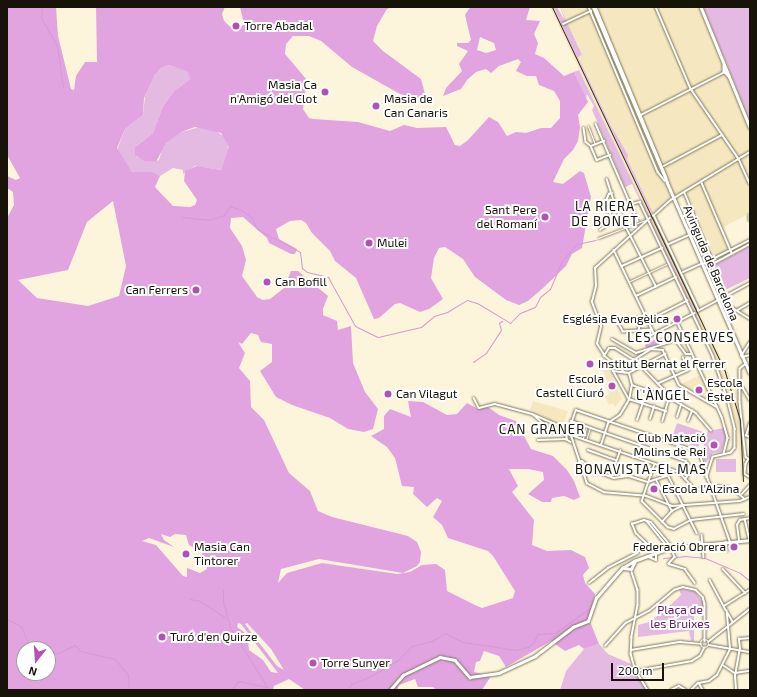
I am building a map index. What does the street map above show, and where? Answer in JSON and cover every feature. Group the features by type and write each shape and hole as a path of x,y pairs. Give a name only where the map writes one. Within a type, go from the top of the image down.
{"main road":[{"name":"Avinguda de Barcelona","path":"595,7 664,171 681,217 719,300 741,356 750,373"},
{"path":"701,7 725,71 729,77 750,127"},
{"path":"390,690 403,675 440,658 455,660 470,677 498,673 535,656 573,626 588,621 593,602 622,568 635,561 670,548 750,540"},
{"path":"630,568 635,561"},
{"path":"622,568 630,568"}],"street":[{"name":"Avinguda de Barcelona","path":"589,7 658,169 667,182"},
{"path":"595,7 600,7"},
{"path":"656,7 691,89 739,159 750,184"},
{"path":"563,24 591,11"},
{"path":"640,115 725,71"},
{"name":"Avinguda de Barcelona","path":"640,115 664,167 664,171"},
{"path":"596,124 638,221"},
{"path":"588,126 596,144"},
{"path":"584,128 586,142 591,146 597,160 610,156"},
{"path":"664,167 722,135"},
{"path":"591,146 604,141"},
{"path":"750,152 674,199 653,215 683,272 699,310 749,284 750,287"},
{"path":"658,169 664,171"},
{"path":"607,178 611,185 617,208 628,225 656,286"},
{"path":"702,182 732,252"},
{"path":"685,192 712,256 712,261"},
{"path":"609,223 611,216 605,203 608,194 612,193"},
{"path":"617,208 638,201 649,219 713,356 735,428 734,450 713,457 707,477"},
{"path":"681,217 693,212"},
{"path":"600,230 621,214"},
{"path":"750,215 750,220"},
{"path":"598,238 646,218 649,219"},
{"path":"625,373 604,354 598,344 601,326 592,302 596,286 594,270 649,219"},
{"path":"669,244 689,235"},
{"path":"704,269 750,240"},
{"path":"683,272 750,244"},
{"path":"622,266 662,248"},
{"path":"614,250 654,333"},
{"path":"629,281 666,264"},
{"path":"636,296 676,276"},
{"path":"719,300 738,310 750,319"},
{"path":"652,330 623,332 617,319 657,316 687,302"},
{"path":"738,310 750,303"},
{"path":"641,318 639,332 642,340 694,313"},
{"path":"677,322 717,407 727,436 724,454"},
{"path":"612,339 636,353 676,340 686,354 692,354"},
{"path":"741,356 750,342"},
{"path":"604,354 613,347 635,360 651,349 661,350 665,354 674,377 679,385 717,407"},
{"path":"665,354 629,373 625,373 617,369 613,372 629,400 666,411"},
{"path":"741,356 750,354"},
{"path":"658,384 688,370 683,358"},
{"path":"745,365 740,369 742,386 741,395 746,439"},
{"path":"641,366 670,398"},
{"path":"601,445 609,421 623,411 629,400 632,385 629,373"},
{"path":"632,385 670,398 681,404 692,411 711,430"},
{"path":"742,386 750,400"},
{"path":"474,398 479,408 495,404 524,412 565,430 574,436 680,472 696,490 710,486 728,487 745,499"},
{"path":"662,421 670,398"},
{"path":"637,420 643,403"},
{"path":"677,417 681,404"},
{"path":"650,420 654,407"},
{"path":"730,542 715,502 704,465 696,451 578,410 574,412 569,428 574,452 587,484 591,487 605,493 644,496 670,506 683,505 715,502 745,499 750,497"},
{"path":"688,421 692,411"},
{"path":"535,416 549,428 567,434 567,439"},
{"path":"614,423 615,418"},
{"path":"570,421 688,462 692,470 686,479"},
{"path":"750,423 746,435 746,456 749,460 746,464 745,474 750,477"},
{"path":"583,438 587,426"},
{"path":"565,430 569,428"},
{"path":"586,440 590,428"},
{"path":"746,435 750,438"},
{"path":"572,443 574,436"},
{"path":"538,440 567,439 572,443"},
{"path":"588,450 616,460"},
{"path":"611,477 620,451"},
{"path":"574,452 582,461 596,471 611,477 630,476 648,482 669,475"},
{"path":"655,464 644,496 645,505 662,522 672,529 691,520 744,514"},
{"path":"704,465 710,466"},
{"path":"663,466 667,471 697,533"},
{"path":"667,471 670,468"},
{"path":"657,480 672,511"},
{"path":"741,495 750,485"},
{"path":"662,522 672,511 683,505"},
{"path":"739,541 737,525 740,520 750,518"},
{"path":"745,519 750,540"},
{"path":"658,559 656,553 636,534 632,525 646,520 651,523 662,535 674,556 668,564 685,569 695,583"},
{"path":"651,523 660,537 670,548"},
{"path":"702,535 704,557"},
{"path":"726,542 726,551"},
{"path":"589,583 608,568 638,552 646,543"},
{"path":"647,556 652,560 661,559"},
{"path":"630,568 638,594 637,617 631,650 636,671 648,690"},
{"path":"723,569 745,593"},
{"path":"710,580 733,622"},
{"path":"605,646 621,627 637,617 649,612 674,590 683,587 693,589 702,597 705,604 705,641"},
{"path":"724,606 750,590"},
{"path":"708,642 750,609"},
{"path":"691,690 699,683 714,678 723,665 730,647 727,611"},
{"path":"736,690 735,673 740,649 739,640 750,638"},
{"path":"631,650 680,642 701,644 705,641"},
{"path":"701,644 704,648"},
{"path":"636,671 692,661 700,656 704,648 709,645 730,647 750,652"},
{"path":"723,665 735,673 750,671"},
{"path":"699,683 703,690"},
{"path":"671,690 679,686 686,690"}],"shaded area":[{"path":"7,7 56,7 58,36 71,89 74,90 76,76 85,62 97,62 96,7 225,7 222,14 224,21 235,31 244,24 240,7 392,7 387,9 377,26 373,41 383,51 421,79 425,94 416,98 400,94 352,67 321,41 309,36 293,36 286,44 285,54 307,80 303,109 309,118 358,122 390,131 404,125 417,128 446,127 455,145 460,146 468,140 489,117 498,122 507,136 516,132 526,133 541,128 551,128 560,118 560,101 554,91 539,85 536,76 527,76 516,71 521,62 518,59 499,66 491,73 486,69 476,72 467,80 461,89 443,96 446,88 462,71 459,64 468,51 457,46 457,43 468,43 471,40 465,15 468,10 471,7 530,7 526,20 540,21 534,34 538,43 535,54 544,58 564,76 574,72 588,102 578,115 580,127 578,141 573,150 564,159 553,182 563,184 580,171 584,173 591,197 582,248 572,254 566,266 543,288 528,301 519,305 506,300 475,277 463,259 445,247 439,248 434,258 431,278 443,299 429,309 420,312 400,303 395,304 379,318 374,319 356,278 335,261 330,251 312,233 306,223 301,220 290,221 276,229 279,239 297,249 295,254 291,254 269,243 267,238 243,217 231,218 230,228 242,246 246,260 242,276 257,297 263,300 270,299 284,288 291,271 298,271 328,296 323,309 323,315 337,321 338,330 351,326 353,363 365,392 378,409 373,429 364,432 348,429 330,418 292,405 276,397 260,371 272,362 272,344 261,342 258,335 251,333 242,344 238,342 245,353 239,368 250,381 251,407 264,420 289,473 310,491 318,511 332,517 408,536 417,542 421,552 420,562 417,566 403,573 319,559 281,569 278,583 287,573 322,563 397,574 410,572 422,565 436,564 445,570 447,591 475,605 482,608 513,598 515,591 493,556 488,551 448,538 442,525 433,517 442,501 437,498 427,507 413,494 414,487 402,486 395,458 387,447 371,436 384,429 384,416 390,409 411,417 408,401 423,402 447,415 457,414 467,403 478,409 488,407 499,415 516,421 531,449 553,456 567,470 574,481 580,497 574,500 564,496 552,498 551,502 542,502 528,494 544,480 543,472 528,469 509,469 518,486 512,492 534,520 532,545 547,551 571,550 585,557 589,568 583,575 585,583 595,594 589,619 599,644 584,649 579,645 565,651 551,641 506,667 499,656 484,651 480,661 476,662 474,672 491,676 482,690 436,690 433,687 418,687 415,679 399,685 397,690 305,690 289,679 274,686 273,689 275,690 7,690 7,218 14,205 13,192 7,188 7,176 16,180 20,178 7,155","holes":["480,37 494,43 496,50 486,53 477,50","169,65 188,72 190,79 174,91 163,106 153,133 135,147 135,155 144,161 156,162 166,143 181,132 195,127 221,133 229,147 221,170 197,166 185,171 184,181 197,200 195,205 190,207 173,206 155,187 160,176 152,172 132,172 117,148 125,129 143,115 144,98 155,75 161,68","113,201 126,266 119,296 88,306 37,298 18,280 68,270 87,222","161,534 170,537 175,534 186,535 189,545 202,553 207,569 200,573 187,568 187,577 183,576 156,545 142,541 149,538 174,547 164,540","238,623 241,624 278,673 271,672 263,660 249,650 248,640 244,632 237,627","247,623 271,649 284,670 277,666 245,624"]},
{"path":"550,7 553,7 736,389 743,431 744,481 741,481 738,429 714,356"},
{"path":"560,7 703,7 750,122 750,213 720,229 728,250 714,255 686,189 675,195 653,213 578,57 582,55"},
{"path":"677,334 676,340 646,348 645,345 656,339"},
{"name":"Escola Castell Ciuró","path":"608,365 622,399 615,407 613,403 609,405 605,396 609,394 605,384 608,382 601,367"},
{"name":"Escola Estel","path":"700,375 710,396 707,400 681,384"},
{"path":"533,401 568,411 563,426 530,410"}],"green space":[{"path":"553,7 557,7 565,21 560,7 582,55 578,57 611,126 628,155 627,159 653,213 651,213"},
{"path":"703,7 750,7 750,122 729,69"},
{"path":"169,65 189,72 190,79 174,91 163,106 153,133 136,146 137,157 154,162 159,160 163,146 174,136 181,132 200,127 216,131 226,138 229,149 221,170 195,166 183,174 183,170 173,168 160,176 148,173 138,174 131,171 117,150 125,129 143,115 145,96 155,75 161,68"},
{"path":"579,70 696,314 702,330 632,184 625,187 592,110 594,106 587,94 586,99 574,72"},
{"path":"693,214 711,258 704,261 685,218"},
{"path":"750,246 750,278 719,293 709,268"},
{"path":"677,423 703,432 698,447 672,438"},
{"name":"Club Natació Molins de Rei","path":"724,428 726,438 721,452 713,453 705,464 702,451 708,431"},
{"path":"716,459 736,459 736,472 716,472"},
{"name":"Plaça de les Bruixes","path":"679,589 694,591 703,602 703,606 694,609 694,641 691,641 689,631 638,637 638,625 649,622 664,611 681,595"},
{"path":"599,644 608,654 631,664 646,690 560,690 566,671 584,649"}],"waterway":[{"path":"42,7 41,18 57,46 63,87"},
{"path":"182,217 209,220 224,215 230,206 241,210 251,217 257,229 300,252 302,268 307,272 328,277 355,326 378,337 421,327 434,316 447,312 467,300 477,303 510,323 520,313 535,307 540,297 550,289 562,261 577,244 596,240"},
{"path":"473,362 486,353 501,330 499,323 502,321"},
{"path":"663,558 684,556 705,558 740,573 750,581"},
{"path":"223,590 223,601 230,627 267,687"},
{"path":"190,599 200,601 226,618"},
{"path":"347,690 351,684 367,678 398,660 412,646 432,641 445,633 463,642 515,650 528,647 534,642 537,634 555,633 590,608"},
{"path":"7,619 21,626 28,641"},
{"path":"56,653 75,645 80,651 115,659 128,675 129,690"},
{"path":"231,690 238,681 266,687"}],"railway":[{"path":"552,7 725,372 740,420 743,481"}],"place":[{"name":"Torre Abadal","path":"236,26"},
{"name":"Masia Ca n'Amigó del Clot","path":"325,92"},
{"name":"Masia de Can Canaris","path":"376,106"},
{"name":"Sant Pere del Romaní","path":"545,217"},
{"name":"Mulei","path":"369,243"},
{"name":"Can Bofill","path":"267,282"},
{"name":"Can Ferrers","path":"196,290"},
{"name":"Església Evangèlica","path":"677,319"},
{"name":"Institut Bernat el Ferrer","path":"590,364"},
{"name":"Escola Castell Ciuró","path":"612,386"},
{"name":"Escola Estel","path":"699,390"},
{"name":"Can Vilagut","path":"388,394"},
{"name":"Club Natació Molins de Rei","path":"714,445"},
{"name":"Escola l'Alzina","path":"654,489"},
{"name":"Federació Obrera","path":"734,547"},
{"name":"Masia Can Tintorer","path":"186,554"},
{"name":"Turó d'en Quirze","path":"162,637"},
{"name":"Torre Sunyer","path":"313,663"}],"district":[{"name":"LA RIERA DE BONET","path":"605,214"},
{"name":"LES CONSERVES","path":"681,337"},
{"name":"L'ÀNGEL","path":"663,395"},
{"name":"CAN GRANER","path":"542,429"},
{"name":"BONAVISTA-EL MAS","path":"641,469"}]}
